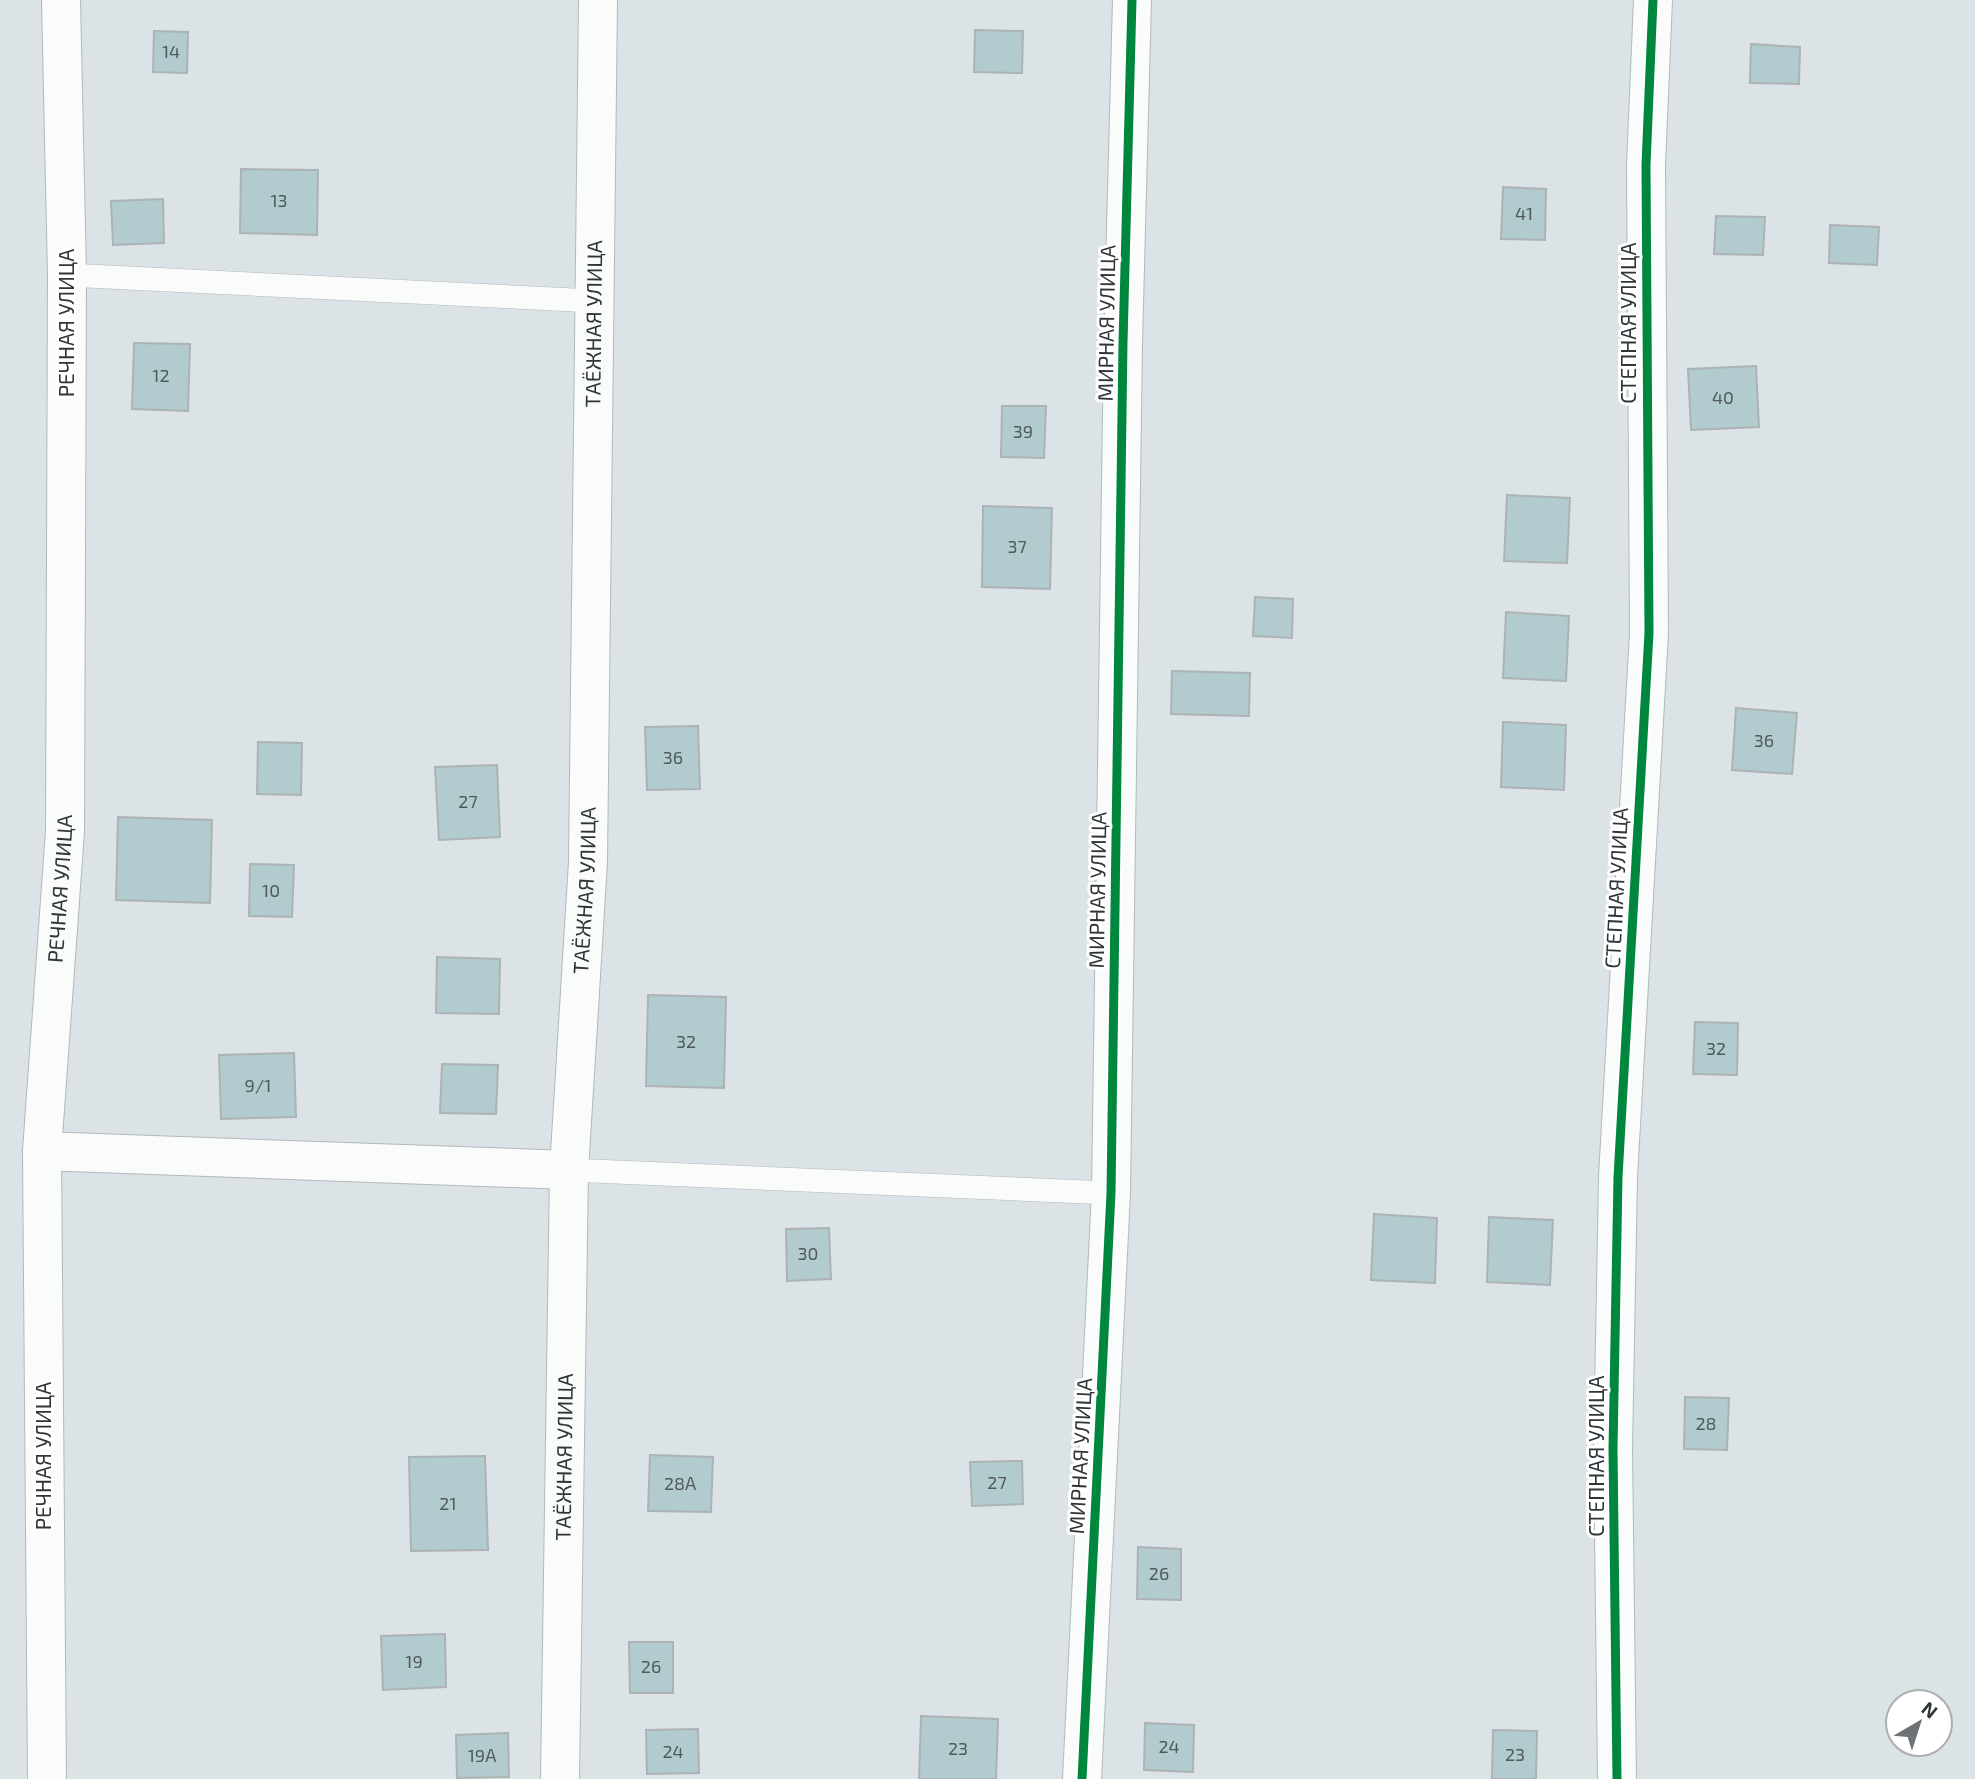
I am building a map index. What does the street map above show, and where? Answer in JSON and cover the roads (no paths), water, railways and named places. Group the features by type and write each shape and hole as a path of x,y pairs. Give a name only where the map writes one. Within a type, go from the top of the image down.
{"street":[{"name":"РЕЧНАЯ УЛИЦА","path":"47,1779 42,1151 65,831 67,275 61,0"},
{"name":"ТАЁЖНАЯ УЛИЦА","path":"561,1779 569,1170 588,862 598,0"},
{"name":"МИРНАЯ УЛИЦА","path":"1082,1779 1111,1193 1123,343 1132,0"},
{"name":"СТЕПНАЯ УЛИЦА","path":"1616,1779 1613,1449 1618,1177 1650,633 1646,165 1653,0"},
{"path":"42,1151 569,1170"}],"lane":[{"path":"67,275 594,300"},
{"path":"569,1170 1111,1193"}]}
